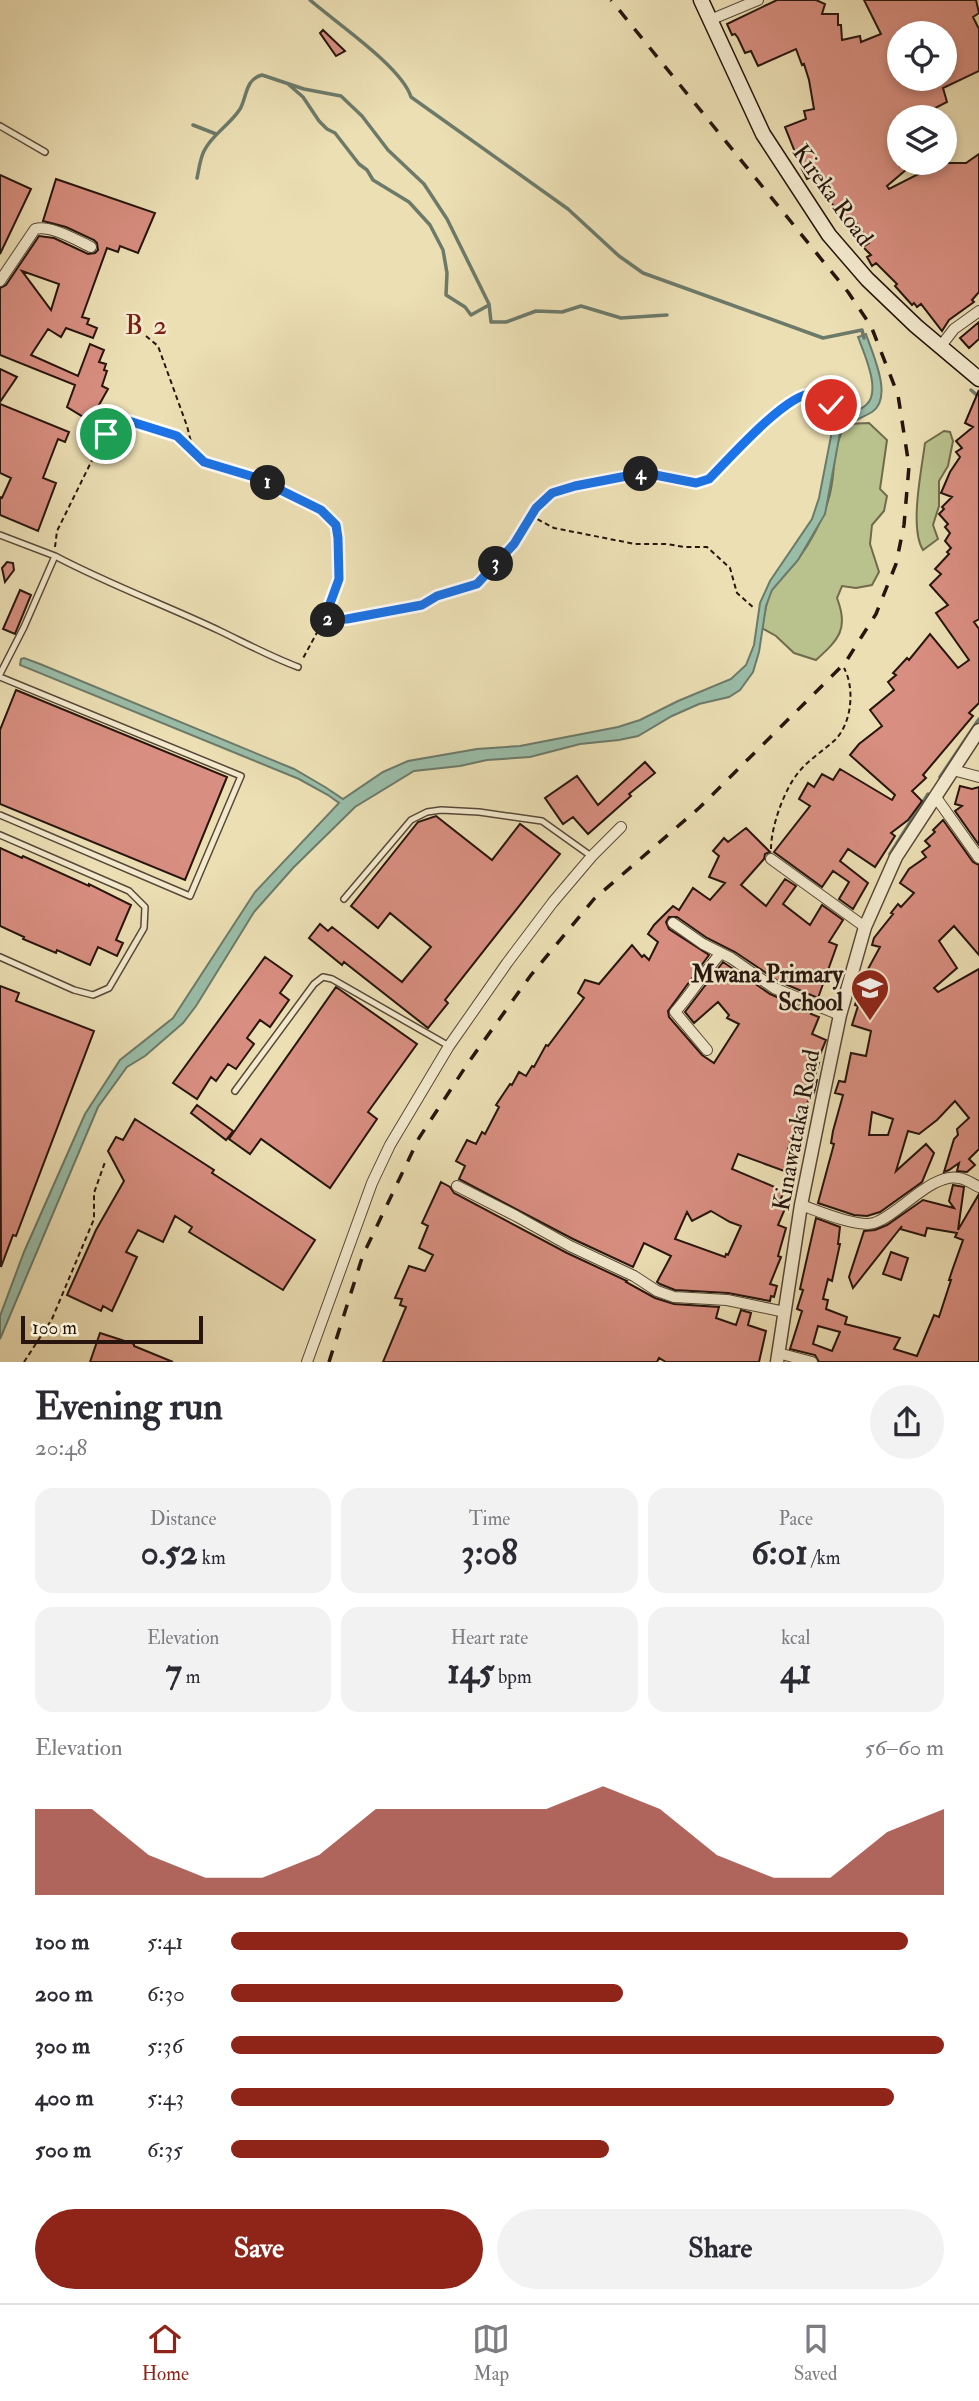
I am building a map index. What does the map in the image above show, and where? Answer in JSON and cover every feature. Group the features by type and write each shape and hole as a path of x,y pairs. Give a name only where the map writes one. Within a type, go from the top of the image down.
{"main road":[{"name":"Kireka Road","path":"701,0 763,134 829,235 867,279 940,347 979,379"}],"street":[{"path":"710,20 758,0"},
{"path":"0,281 38,228 47,228 91,247"},
{"path":"940,347 954,329 979,312"},
{"name":"Kinawataka Road","path":"778,1357 802,1205 840,1015 865,926 896,857 979,730"},
{"path":"953,769 979,777"},
{"path":"935,796 979,858"},
{"path":"307,1362 372,1183 390,1145 449,1046 507,963 553,902 621,827"},
{"path":"771,859 865,926"},
{"path":"673,923 774,988 840,1015"},
{"path":"707,1050 676,1012 721,953"},
{"path":"802,1205 838,1219 872,1224 898,1209 919,1192 944,1180 959,1178 979,1187"},
{"path":"457,1186 570,1246 634,1276 657,1291 674,1297 727,1300 785,1312"},
{"path":"778,1357 812,1362"}],"lane":[{"path":"0,126 45,152"},
{"path":"0,535 55,555 105,582 298,667"},
{"path":"0,815 190,896 242,776 0,676 55,555"},
{"path":"344,899 411,820 427,812 479,812 542,821 592,856"},
{"path":"0,835 129,891 145,907 144,928 109,988 93,995 74,990 0,957"},
{"path":"236,1091 314,984 323,977 332,979 449,1046"}],"path":[{"path":"146,337 158,346 193,450"},
{"path":"324,620 347,619 422,605 437,596 477,584 514,544 536,508 552,493 641,474 696,483 709,479 768,419 800,397 812,394 822,397 831,405"},
{"path":"55,555 57,531 106,434 114,426 129,421 177,436 204,462 254,477 281,489 321,510 336,525 339,579 324,620 298,667"},
{"path":"528,520 537,519 554,528 635,544 707,547 730,568 737,593 755,609"},
{"path":"771,859 771,841 780,806 796,774 837,738 845,721 851,693 849,677 844,668"},
{"path":"24,1362 52,1319 94,1219 94,1193 105,1162"}],"shaded area":[{"path":"866,334 880,375 881,397 872,412 851,423 840,433 825,514 798,560 772,590 766,606 753,672 740,690 729,697 699,704 672,716 638,736 580,744 530,757 487,760 414,771 355,807 293,868 254,912 183,1023 145,1056 127,1067 98,1107 0,1339 0,1316 24,1252 85,1114 120,1060 173,1018 255,892 339,803 299,779 20,665 21,659 40,664 294,769 343,799 383,772 408,761 477,749 520,746 618,727 640,720 731,679 746,665 754,645 760,603 770,581 812,519 819,498 832,431 840,420 866,405 870,399 872,382 858,337"},
{"path":"869,423 887,440 880,489 887,496 884,511 872,525 870,544 879,572 872,585 856,588 842,586 837,598 842,618 840,633 816,660 794,653 776,636 762,628 765,609 771,591 799,558 823,516 831,491 838,442 847,424"},
{"path":"944,431 950,432 953,441 948,466 939,481 939,506 933,525 938,539 923,550 917,528 917,513 925,443"}],"building":[{"path":"777,0 816,0 825,4 822,14 838,14 842,40 860,36 861,42 881,34 864,0 976,0 979,13 973,17 979,29 979,71 957,81 957,21 887,21 887,91 944,91 947,102 941,105 887,105 887,175 900,175 887,186 889,189 916,175 957,175 957,163 966,163 979,154 979,292 972,300 974,302 949,320 942,331 921,304 917,307 914,303 912,305 895,286 897,284 876,263 872,266 867,257 871,255 863,247 869,243 852,216 840,220 831,201 811,177 807,179 785,127 806,119 804,111 814,109 809,80 796,49 758,66 751,51 745,53 738,38 735,34 732,35 727,24"},
{"path":"323,30 345,51 336,56 320,33"},
{"path":"0,175 31,189 0,254"},
{"path":"56,179 155,213 138,253 120,246 118,252 107,248 82,317 89,319 87,324 97,328 93,338 66,328 61,337 48,329 31,355 78,376 90,344 104,350 99,362 106,364 104,370 107,371 102,386 108,389 90,421 67,407 75,385 0,355 0,288 6,285 39,236 54,238 88,254 98,250 94,240 66,227 43,221","holes":["22,271 59,284 51,310"]},
{"path":"979,322 979,339 969,348 960,338"},
{"path":"0,369 17,377 0,402"},
{"path":"979,390 979,619 974,622 979,629 979,703 969,713 973,716 923,775 926,778 912,791 922,801 908,820 891,833 895,836 875,867 848,849 840,861 868,883 853,909 839,899 849,882 833,871 822,887 774,852 810,806 799,799 808,783 814,787 822,774 833,780 840,769 892,800 895,795 850,755 859,744 882,726 870,710 894,690 888,682 896,675 893,673 907,658 909,660 930,634 958,668 969,660 936,613 948,605 930,585 941,574 935,569 951,548 945,541 950,533 945,527 948,524 939,514 952,497 941,493 960,457 956,452 962,448 956,441 973,427 965,423"},
{"path":"0,404 69,432 65,442 58,439 43,478 56,483 38,531 0,515 0,497 2,498 11,478 0,473"},
{"path":"7,562 13,563 14,570 5,582 2,568"},
{"path":"20,590 31,595 15,634 3,629"},
{"path":"16,690 227,777 185,880 0,804 0,730"},
{"path":"645,762 655,773 588,834 573,817 563,824 545,798 577,776 598,805"},
{"path":"960,786 972,789 979,787 979,845 955,811 962,806 955,804"},
{"path":"436,816 492,860 520,824 560,854 445,1000 448,1003 428,1028 309,938 320,924 328,931 332,927 402,982 431,947 390,913 378,928 351,906 418,822"},
{"path":"943,820 973,862 979,865 979,955 954,926 939,941 957,968 934,988 938,992 979,969 979,1149 969,1159 975,1165 967,1172 957,1171 959,1163 944,1172 954,1139 958,1135 957,1129 969,1118 955,1101 919,1134 908,1131 896,1171 926,1144 934,1153 922,1182 880,1212 867,1216 854,1215 818,1203 834,1144 831,1143 833,1131 843,1095 835,1093 839,1081 845,1082 851,1053 866,1056 871,1031 852,1025 860,989 868,992 880,974 868,969 880,947 872,945 874,938 898,904 901,907 914,893 900,883 909,869 926,857 922,852 930,846 925,841 935,832 933,830","holes":["872,1112 893,1119 888,1135 869,1135"]},
{"path":"746,828 770,852 765,854 764,859 741,885 766,906 785,879 796,886 783,904 810,925 822,905 843,920 829,942 837,945 818,998 778,981 677,917 669,917 666,922 669,929 709,955 668,1011 669,1017 702,1055 714,1063 739,1024 727,1018 729,1015 718,1002 694,1023 685,1012 723,962 770,994 819,1017 812,1034 826,1040 817,1062 814,1093 811,1092 797,1133 794,1132 787,1152 793,1155 787,1172 738,1154 732,1169 784,1191 780,1201 787,1204 778,1225 786,1228 778,1256 781,1257 770,1284 777,1286 770,1301 728,1293 675,1290 660,1284 657,1282 671,1256 644,1243 633,1267 459,1179 465,1166 456,1161 467,1140 476,1144 482,1132 485,1134 499,1107 496,1105 510,1084 512,1085 519,1072 526,1076 532,1066 534,1067 546,1045 548,1046 584,998 578,993 585,980 599,984 632,945 642,957 644,955 649,960 658,942 648,934 654,925 673,906 679,910 693,888 710,900 725,883 709,877 719,856 713,851 724,838 728,842","holes":["711,1211 741,1226 725,1257 675,1239 687,1212 692,1221"]},
{"path":"0,848 89,884 131,905 116,940 123,943 117,956 98,947 90,965 23,939 24,937 0,926"},
{"path":"265,957 292,976 280,993 289,1000 270,1027 260,1020 247,1038 254,1044 236,1069 228,1064 216,1081 211,1077 197,1099 173,1083"},
{"path":"0,986 19,993 16,1001 94,1031 16,1236 13,1235 1,1267"},
{"path":"336,987 417,1044 368,1112 377,1119 330,1188 261,1139 250,1154 229,1139"},
{"path":"197,1105 233,1131 226,1140 191,1113"},
{"path":"135,1119 315,1240 283,1290 189,1232 192,1227 175,1216 163,1242 138,1230 126,1252 137,1257 112,1311 103,1306 101,1311 67,1295 96,1230 124,1181 108,1151 116,1137 123,1140"},
{"path":"441,1182 454,1193 567,1253 627,1281 655,1298 674,1304 719,1307 716,1318 736,1325 741,1310 751,1313 748,1325 766,1331 759,1362 666,1362 659,1358 657,1362 383,1362 406,1307 400,1305 402,1299 395,1298 409,1266 425,1271 433,1255 419,1248 428,1226 422,1223"},
{"path":"953,1185 964,1187 958,1230 979,1194 979,1362 819,1362 815,1355 790,1349 802,1311 797,1309 803,1290 800,1289 816,1218 840,1227 840,1244 832,1281 828,1279 823,1299 828,1300 826,1309 847,1317 845,1324 900,1338 894,1349 917,1356 934,1315 939,1317 963,1240 955,1237 957,1233 927,1228 925,1236 900,1229 902,1226 853,1288 849,1277 864,1231 887,1225 923,1200 954,1208 949,1201","holes":["818,1326 840,1332 832,1351 813,1344"]},
{"path":"891,1252 908,1258 901,1280 883,1274"},
{"path":"100,1333 134,1344 173,1362 90,1362"}],"waterway":[{"path":"310,0 382,59 405,85 411,97 568,209 619,256 643,273 823,338 862,330 864,338"},
{"path":"197,178 207,145 236,115 249,84 256,77 262,75 304,89 341,96 362,116 388,150 424,184 447,219 489,304 491,322 506,322 536,311 562,312 581,306 621,318 667,315"},
{"path":"288,84 303,97 319,121 335,133 373,180 409,202 430,225 443,250 447,273 446,295 465,307 471,315 489,305"},
{"path":"193,125 216,134"},
{"path":"971,390 979,397"},
{"path":"940,777 979,719"},
{"path":"890,854 928,794"}],"railway":[{"path":"329,1362 363,1255 419,1138 468,1063 531,975 594,899 699,808 845,663 876,614 896,564 904,525 909,466 898,395 871,326 848,292 611,0"}],"place":[{"name":"Mwana Primary School","path":"870,1022"}],"district":[{"name":"B 2","path":"147,324"}],"route":[{"path":"106,434 114,426 129,421 177,436 204,462 254,477 321,510 336,525 338,538 339,579 324,620 347,619 422,605 437,596 477,584 514,544 536,508 552,493 632,475 650,474 696,483 709,479 768,419 800,397 812,394 822,397 831,405"}]}
